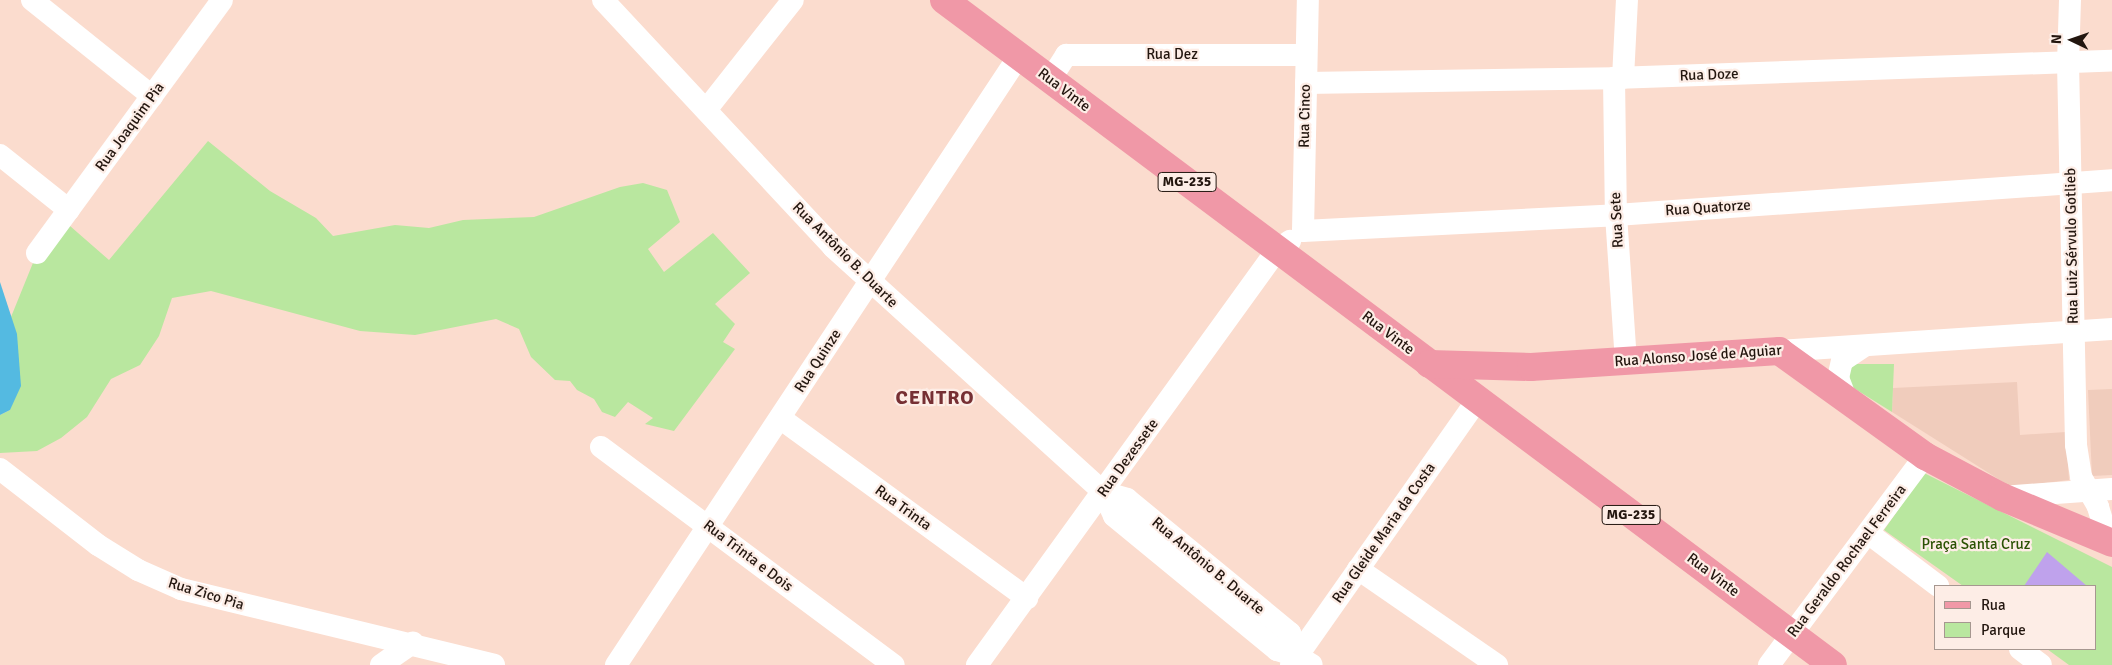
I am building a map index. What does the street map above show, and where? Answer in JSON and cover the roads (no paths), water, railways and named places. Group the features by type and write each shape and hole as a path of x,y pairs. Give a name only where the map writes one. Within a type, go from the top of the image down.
{"main road":[{"name":"Rua Vinte","path":"944,0 1833,665"},
{"name":"Rua Alonso José de Aguiar","path":"1429,364 1531,367 1779,351"},
{"path":"1779,351 1925,456 2002,496 2110,542"},
{"path":"1477,400 1502,380 1531,367"}],"street":[{"path":"32,0 152,96"},
{"name":"Rua Joaquim Pia","path":"37,254 222,0"},
{"name":"Rua Antônio B. Duarte","path":"604,0 869,283 1103,492 1127,499 1290,634 1300,662"},
{"path":"706,110 793,0"},
{"name":"Rua Cinco","path":"1303,231 1308,0"},
{"name":"Rua Sete","path":"1626,361 1616,214 1618,78 1627,0"},
{"name":"Rua Luiz Sérvulo Gotlieb","path":"2070,0 2068,62 2077,462 2088,490 2098,507 2110,542"},
{"name":"Rua Dez","path":"1050,80 1066,55 1306,55"},
{"name":"Rua Quinze","path":"616,665 1019,56"},
{"name":"Rua Doze","path":"1306,83 1618,78 2112,61"},
{"path":"0,156 69,210"},
{"name":"Rua Quatorze","path":"1303,231 1616,214 2112,180"},
{"name":"Rua Dezessete","path":"978,665 1277,250 1303,231"},
{"name":"Rua Alonso José de Aguiar","path":"1779,351 2112,330"},
{"path":"1844,396 1838,378 1842,361 1865,345"},
{"name":"Rua Gleide Maria da Costa","path":"1300,662 1358,569 1477,400"},
{"name":"Rua Trinta","path":"780,418 1027,598"},
{"name":"Rua Trinta e Dois","path":"601,447 894,665"},
{"name":"Rua Geraldo Rochael Ferreira","path":"1769,665 1925,456"},
{"name":"Rua Zico Pia","path":"0,469 98,546 138,570 181,589 413,643 494,665"},
{"path":"2002,496 2112,489"},
{"path":"1868,533 1937,585"},
{"path":"1358,569 1497,665"},
{"path":"381,665 413,643"},
{"path":"2021,650 2041,665"}],"water":[{"path":"0,282 17,334 21,386 10,410 0,415"}],"district":[{"name":"CENTRO","path":"935,397"}],"park label":[{"name":"Praça Santa Cruz","path":"1976,545"}]}
